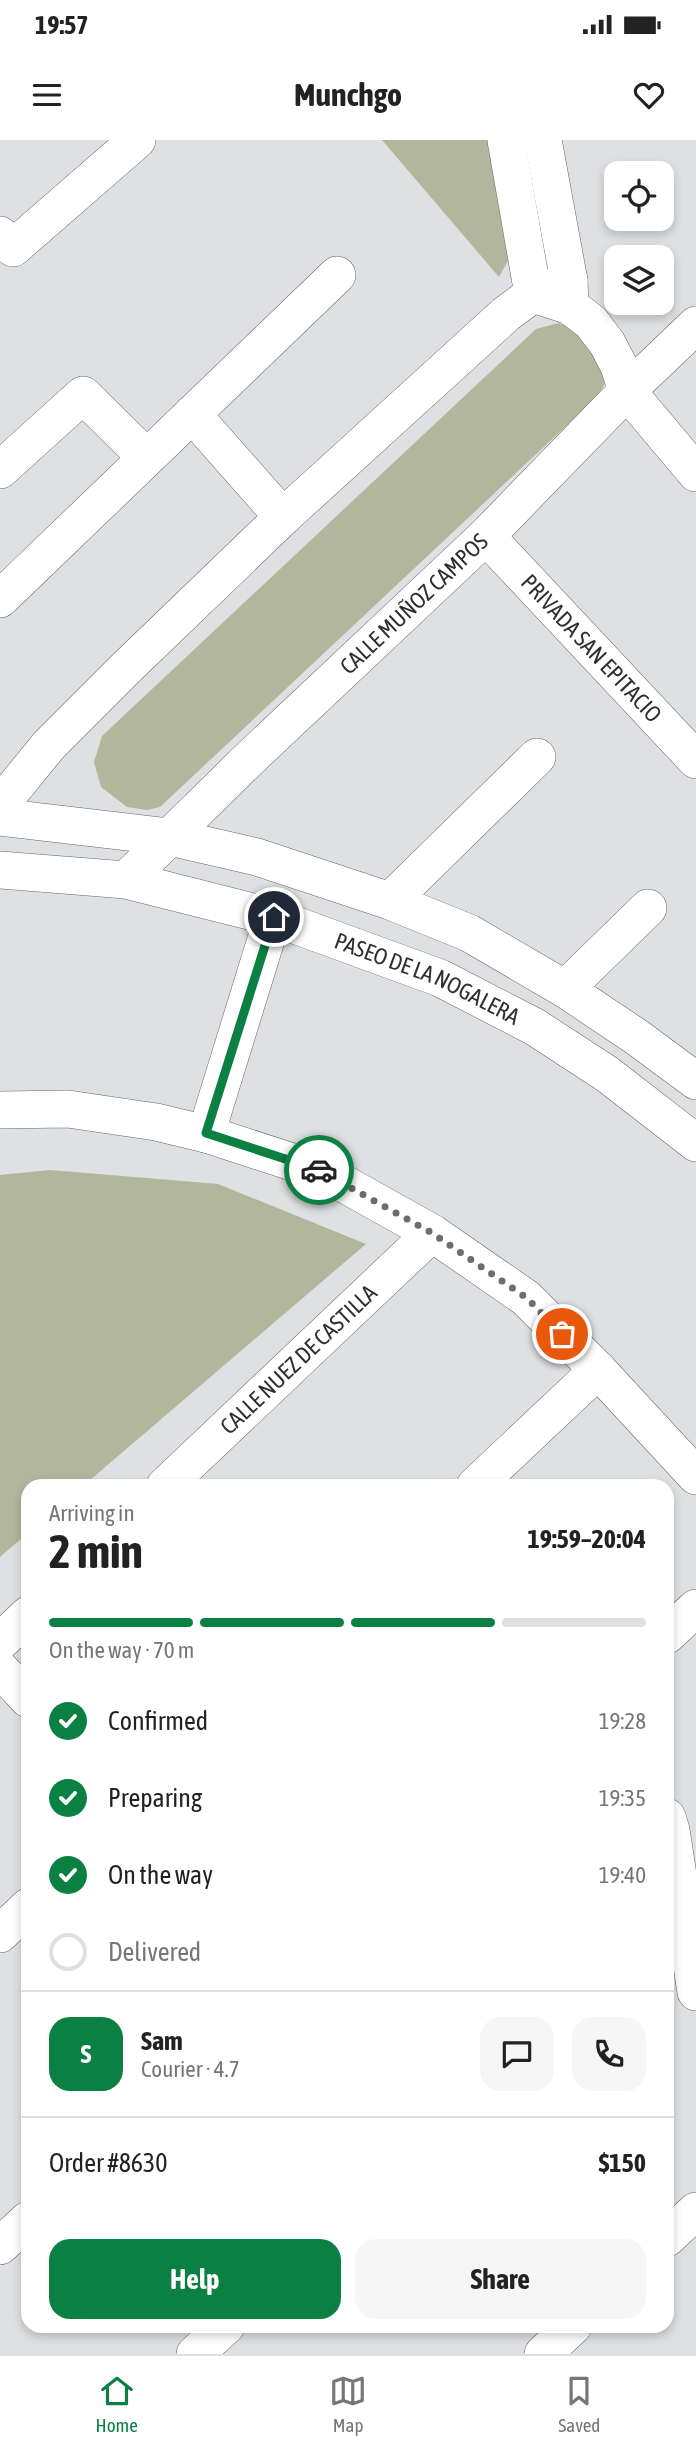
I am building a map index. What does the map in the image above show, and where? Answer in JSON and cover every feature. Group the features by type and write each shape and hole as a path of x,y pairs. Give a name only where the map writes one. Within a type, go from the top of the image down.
{"street":[{"path":"0,235 13,248 137,140"},
{"path":"506,140 533,294"},
{"path":"543,140 570,293 607,343 628,391 696,473"},
{"path":"0,599 337,275"},
{"path":"0,805 49,745 283,517 506,314 533,294 570,293"},
{"name":"CALLE MUÑOZ CAMPOS","path":"126,880 486,536 696,325"},
{"path":"0,470 83,395 146,457"},
{"path":"192,414 283,517"},
{"name":"PRIVADA SAN EPITACIO","path":"486,536 696,760"},
{"path":"390,901 537,757"},
{"path":"0,817 170,837 257,857 390,901 469,933 565,989 696,1081"},
{"name":"PASEO DE LA NOGALERA","path":"0,870 126,880 274,917 440,978 535,1027 607,1074 696,1143"},
{"path":"565,989 649,908"},
{"path":"206,1133 274,917"},
{"path":"0,1110 68,1109 156,1122 206,1133 323,1172 432,1233 527,1298 696,1476"},
{"name":"CALLE NUEZ DE CASTILLA","path":"172,1479 432,1233"},
{"path":"482,1479 598,1370"},
{"path":"674,1628 696,1608"},
{"path":"0,1642 21,1622"},
{"path":"0,1669 21,1692"},
{"path":"0,1934 21,1914"},
{"path":"675,1915 696,1992"},
{"path":"674,2231 696,2211"},
{"path":"0,2246 21,2226"},
{"path":"195,2354 218,2333"},
{"path":"542,2354 565,2333"}],"green space":[{"path":"382,140 490,140 508,261 499,277"},
{"path":"559,323 584,338 603,363 605,382 597,397 160,807 147,810 127,807 101,787 94,762 102,736 536,329"},
{"path":"50,1170 218,1184 366,1244 91,1479 21,1479 21,1539 0,1557 0,1175"}],"way so far":[{"path":"319,1170 432,1233 527,1298 562,1334"}],"route":[{"path":"274,917 206,1133 319,1170"}]}
